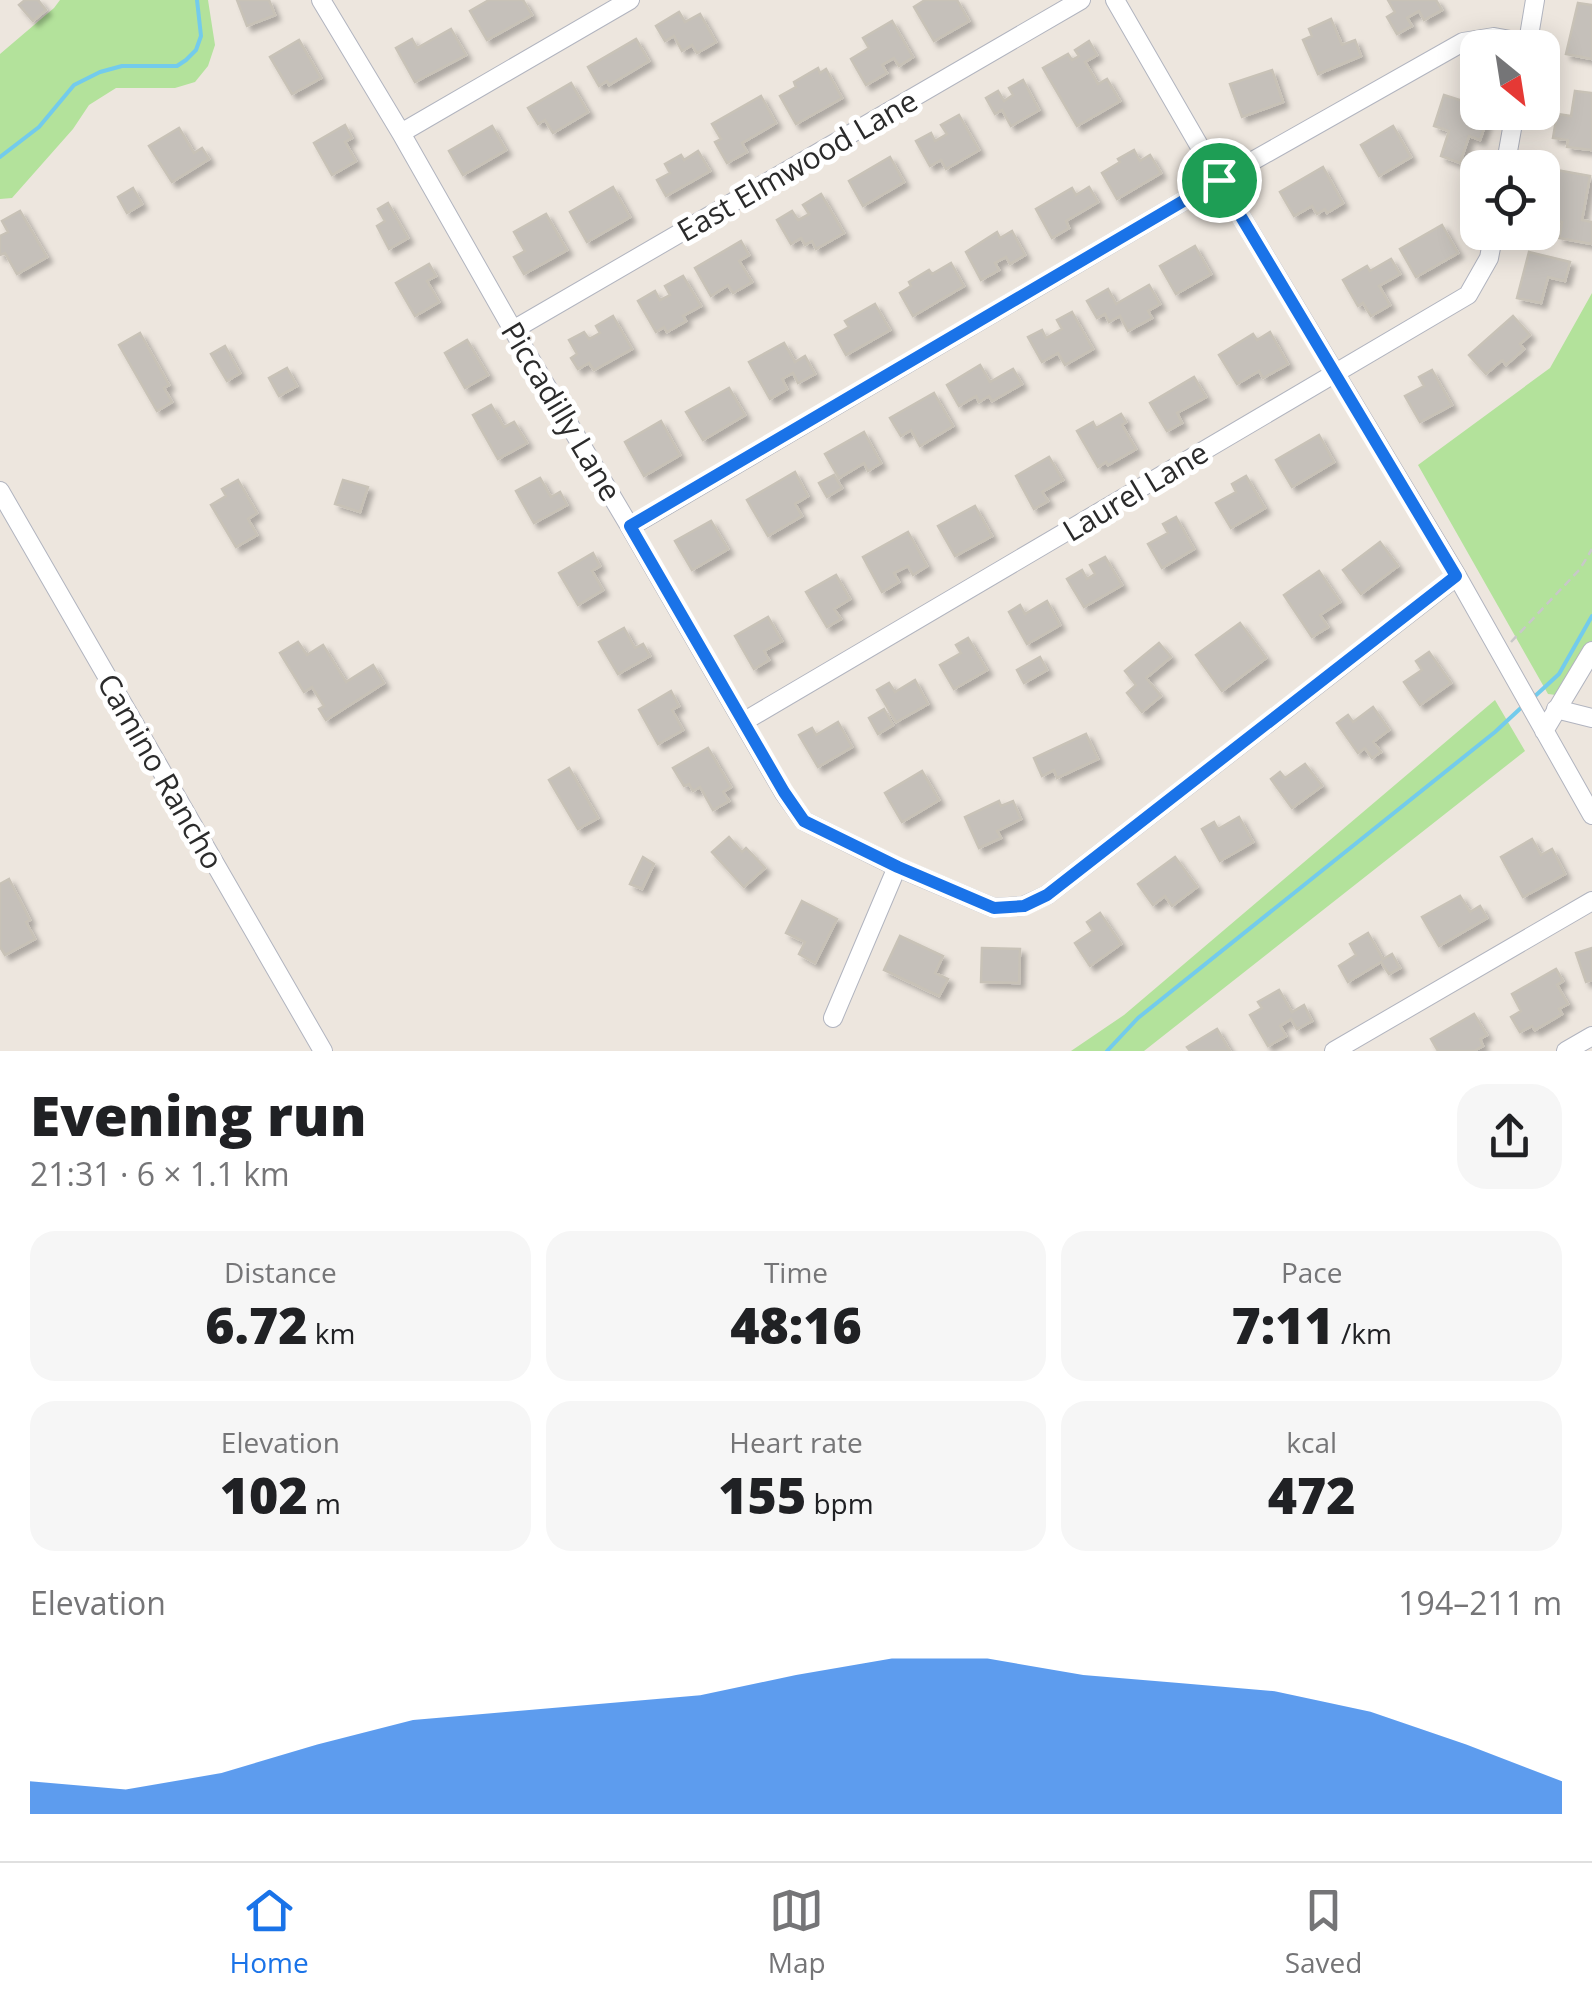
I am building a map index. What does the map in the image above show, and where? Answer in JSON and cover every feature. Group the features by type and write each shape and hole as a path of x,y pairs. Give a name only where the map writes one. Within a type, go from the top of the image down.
{"street":[{"name":"Piccadilly Lane","path":"321,0 784,792 804,821 898,867"},
{"path":"401,134 630,0"},
{"name":"East Elmwood Lane","path":"513,330 1082,0"},
{"path":"1115,0 1456,576 1592,815"},
{"path":"1530,30 1535,0"},
{"path":"630,526 1219,180 1460,44"},
{"name":"Laurel Lane","path":"743,722 1468,294 1491,250"},
{"name":"Camino Rancho","path":"0,492 323,1051"},
{"path":"832,1018 898,867 994,908 1024,906 1047,895 1456,576"},
{"path":"1541,727 1592,650"},
{"path":"1556,709 1592,718"},
{"path":"1334,1051 1592,901"},
{"path":"1566,1051 1592,1036"}],"path":[{"path":"1500,654 1580,569 1592,549"}],"green space":[{"path":"60,0 208,0 215,45 208,66 195,82 175,88 116,88 89,105 12,198 0,199 0,54"},
{"path":"1592,293 1592,644 1556,695 1548,694 1418,465 1550,368"},
{"path":"1495,700 1525,751 1144,1051 1071,1051 1124,1015"}],"building":[{"path":"25,0 38,0 46,10 33,21 19,5"},
{"path":"237,0 269,0 275,15 247,26"},
{"path":"489,0 523,0 532,15 487,40 470,11"},
{"path":"925,0 957,0 969,21 934,41 914,7"},
{"path":"1388,0 1436,0 1442,10 1424,20 1419,11 1407,18 1412,26 1397,34 1387,17 1395,12"},
{"path":"1578,3 1592,5 1592,59 1566,54"},
{"path":"679,12 685,22 700,14 716,42 697,53 692,45 682,51 674,36 665,41 656,26"},
{"path":"1331,19 1342,45 1355,40 1361,56 1318,74 1303,40 1312,36 1309,29"},
{"path":"892,21 913,57 899,66 894,58 882,65 887,73 866,85 851,59 869,48 863,38"},
{"path":"451,29 466,55 415,82 396,48 412,39 417,48"},
{"path":"636,39 649,61 609,85 607,81 599,86 588,67"},
{"path":"299,40 321,78 292,94 270,57"},
{"path":"1089,41 1097,55 1085,62 1098,84 1107,79 1120,101 1077,126 1043,68 1068,54 1072,60 1079,56 1075,50"},
{"path":"818,68 820,73 826,69 842,98 796,124 780,96"},
{"path":"1272,70 1283,102 1242,117 1230,84"},
{"path":"1023,80 1039,110 1011,126 1002,110 995,114 986,98 998,91 1004,101 1013,95 1009,88"},
{"path":"571,83 588,112 553,133 545,120 538,124 528,108"},
{"path":"1575,91 1592,93 1592,150 1567,147 1568,140 1553,138 1554,130 1560,130 1560,114 1571,116"},
{"path":"1444,95 1460,100 1460,130 1484,130 1480,140 1469,136 1464,150 1460,150 1460,163 1441,156 1449,131 1434,126"},
{"path":"761,96 776,123 742,143 747,152 727,163 715,142 721,139 712,124"},
{"path":"959,115 979,150 946,169 941,160 930,166 916,141 931,133 935,141 947,134 941,125"},
{"path":"345,125 352,138 345,142 356,161 332,175 314,143"},
{"path":"492,126 506,150 463,175 449,151"},
{"path":"1393,126 1411,157 1379,176 1361,145"},
{"path":"179,128 194,153 202,148 209,159 172,182 149,146"},
{"path":"1134,150 1140,161 1150,155 1161,173 1117,199 1102,173"},
{"path":"698,151 710,171 666,196 657,180 670,173 665,164 681,155 684,160"},
{"path":"890,157 904,182 863,206 849,181"},
{"path":"1323,167 1343,203 1327,213 1325,209 1317,214 1312,206 1294,216 1280,192"},
{"path":"1560,171 1590,176 1582,220 1592,222 1592,244 1560,238"},
{"path":"613,187 630,217 587,242 570,212"},
{"path":"1089,187 1098,202 1066,221 1069,228 1052,238 1036,209 1072,188 1076,195"},
{"path":"133,188 142,204 127,213 118,197"},
{"path":"821,194 844,233 816,249 812,241 805,245 801,238 791,244 777,220 792,211 798,220 809,214 803,205"},
{"path":"388,203 408,238 389,249 377,226 385,221 378,209"},
{"path":"20,211 47,257 17,274 5,253 0,255 0,236 8,232 2,221"},
{"path":"546,214 567,250 524,274 514,257 525,251 514,232"},
{"path":"1442,225 1458,253 1416,277 1400,249"},
{"path":"1012,231 1025,255 1010,264 1006,257 995,263 999,270 981,280 966,252 997,232 1000,238"},
{"path":"741,241 749,255 739,261 752,282 733,293 728,285 711,296 695,268"},
{"path":"1195,246 1211,274 1176,294 1160,266"},
{"path":"1529,252 1570,262 1565,281 1548,277 1541,303 1517,298"},
{"path":"1391,259 1400,274 1379,286 1390,305 1371,316 1363,303 1358,306 1343,280 1367,266 1370,271"},
{"path":"951,263 964,286 913,316 900,293 911,286 909,282 929,270 932,274"},
{"path":"429,264 436,276 427,281 439,302 415,316 396,283"},
{"path":"683,276 701,306 667,332 664,327 656,332 638,301 655,291 660,300 670,295 665,286"},
{"path":"1149,285 1160,304 1148,311 1152,318 1128,331 1120,316 1109,322 1105,314 1097,318 1087,301 1108,289 1116,304"},
{"path":"875,304 890,330 846,355 835,335 849,327 845,321"},
{"path":"1072,312 1093,349 1065,365 1058,353 1042,362 1028,337 1042,330 1046,338 1062,329 1057,320"},
{"path":"613,316 632,349 594,370 589,363 578,369 571,358 577,354 569,340 584,332 589,339 600,333 596,326"},
{"path":"1513,316 1530,335 1520,344 1524,349 1506,365 1502,360 1486,374 1469,355"},
{"path":"1270,332 1288,364 1263,378 1259,371 1237,384 1219,355 1253,334 1257,340"},
{"path":"140,333 169,385 164,388 172,402 157,411 119,345"},
{"path":"467,340 488,375 465,388 445,353"},
{"path":"784,343 795,362 805,356 815,374 798,383 793,373 782,379 787,389 770,399 749,362"},
{"path":"225,346 240,373 227,381 211,354"},
{"path":"980,365 990,382 1013,369 1022,384 992,401 989,396 979,402 976,396 959,406 947,385"},
{"path":"287,368 297,386 279,396 269,378"},
{"path":"1432,370 1452,405 1420,422 1405,396 1424,386 1419,377"},
{"path":"1194,377 1206,397 1177,413 1182,423 1167,431 1150,403"},
{"path":"729,388 745,415 703,440 686,412"},
{"path":"934,393 953,426 920,446 911,430 901,436 890,418"},
{"path":"491,405 504,427 514,422 527,443 498,459 473,415"},
{"path":"1121,414 1126,422 1122,425 1136,449 1098,467 1077,431 1093,422 1096,428"},
{"path":"661,421 680,455 644,476 625,442"},
{"path":"864,432 881,463 868,471 864,463 839,478 825,454"},
{"path":"1319,435 1334,462 1292,487 1276,460"},
{"path":"1049,457 1063,480 1042,492 1048,501 1034,509 1016,476"},
{"path":"795,472 808,496 795,504 802,516 768,536 747,500"},
{"path":"834,475 842,488 827,497 819,483"},
{"path":"1246,476 1265,508 1231,528 1216,503 1236,492 1232,484"},
{"path":"540,478 551,497 560,492 567,505 534,523 516,491"},
{"path":"238,480 257,513 248,519 257,535 236,547 211,505 226,496 222,489"},
{"path":"343,480 368,487 360,512 335,504"},
{"path":"975,506 992,536 955,556 938,526"},
{"path":"1176,517 1194,549 1162,568 1148,544 1168,533 1163,524"},
{"path":"711,521 728,549 692,570 675,541"},
{"path":"908,532 927,566 913,575 908,566 894,573 899,582 882,592 863,557"},
{"path":"1380,542 1398,566 1361,594 1343,570"},
{"path":"593,553 600,566 592,571 603,590 578,605 559,573"},
{"path":"1105,557 1122,585 1084,607 1067,579 1082,570 1087,579 1095,574 1090,565"},
{"path":"1319,571 1340,602 1320,615 1328,627 1312,637 1284,595"},
{"path":"836,575 850,599 834,609 841,619 827,627 806,592"},
{"path":"1047,601 1060,625 1027,644 1009,612 1020,605 1025,614"},
{"path":"768,617 782,641 764,651 769,660 754,669 735,636"},
{"path":"1240,623 1266,658 1222,691 1196,655"},
{"path":"624,628 635,648 643,644 650,656 618,674 599,642"},
{"path":"968,638 987,670 954,689 940,665 961,653 956,645"},
{"path":"298,642 307,655 323,645 346,682 373,665 384,683 326,720 319,709 324,706 312,687 304,692 280,653"},
{"path":"1159,643 1171,657 1146,678 1161,696 1142,712 1127,693 1136,685 1125,671"},
{"path":"1429,652 1451,683 1420,705 1404,682 1422,670 1416,661"},
{"path":"1040,657 1047,670 1024,683 1017,670"},
{"path":"915,680 928,704 896,722 877,690 889,683 895,692"},
{"path":"671,691 679,706 672,710 683,730 658,744 639,710"},
{"path":"1373,707 1389,730 1373,742 1381,752 1372,758 1365,748 1358,753 1337,723 1348,715 1353,722"},
{"path":"884,709 893,725 878,734 869,718"},
{"path":"838,722 852,747 818,767 799,735 812,728 816,735"},
{"path":"1086,734 1098,759 1057,778 1054,770 1042,776 1034,758"},
{"path":"708,748 731,787 723,792 729,801 713,810 700,787 693,791 689,784 684,786 673,768"},
{"path":"1305,764 1322,786 1292,808 1271,779 1280,772 1285,778"},
{"path":"569,768 598,818 578,829 549,780"},
{"path":"922,771 939,800 902,822 885,793"},
{"path":"999,801 1001,806 1013,801 1021,819 997,831 1001,838 979,848 965,817"},
{"path":"1239,817 1253,842 1220,861 1202,829 1214,822 1218,829"},
{"path":"729,837 765,868 744,887 712,852"},
{"path":"1532,839 1541,855 1552,849 1565,874 1523,897 1501,857"},
{"path":"643,857 654,864 642,889 630,884"},
{"path":"1175,857 1197,887 1172,906 1165,896 1153,905 1138,884"},
{"path":"9,879 35,939 5,955 0,947 0,884"},
{"path":"1460,896 1470,912 1480,906 1487,918 1439,946 1422,917"},
{"path":"802,901 837,919 815,963 799,954 805,942 786,933"},
{"path":"1100,913 1121,944 1090,966 1075,943 1093,931 1087,922"},
{"path":"1368,933 1383,959 1392,954 1400,968 1389,974 1381,962 1348,982 1339,966 1356,955 1350,944"},
{"path":"900,936 943,956 935,973 948,979 939,996 884,970"},
{"path":"982,948 1020,949 1019,983 981,982"},
{"path":"1592,948 1592,980 1586,982 1576,953"},
{"path":"1556,969 1563,981 1557,985 1568,1004 1559,1009 1562,1014 1535,1030 1532,1026 1520,1032 1511,1017 1521,1011 1512,994"},
{"path":"1279,990 1292,1012 1304,1005 1312,1021 1297,1029 1291,1019 1280,1026 1286,1036 1268,1046 1250,1015 1262,1008 1258,1002"},
{"path":"1474,1014 1487,1035 1480,1039 1483,1046 1474,1051 1438,1051 1431,1039"},
{"path":"1217,1029 1230,1051 1190,1051 1187,1047"}],"waterway":[{"path":"0,157 39,127 74,85 122,66 177,66 186,60 196,50 201,36 197,0"},
{"path":"1534,697 1559,674 1592,616"},
{"path":"1107,1051 1138,1018 1523,706"}],"route":[{"path":"1219,180 1456,576 1047,895 1024,906 994,908 804,821 630,526 1219,180"}]}
